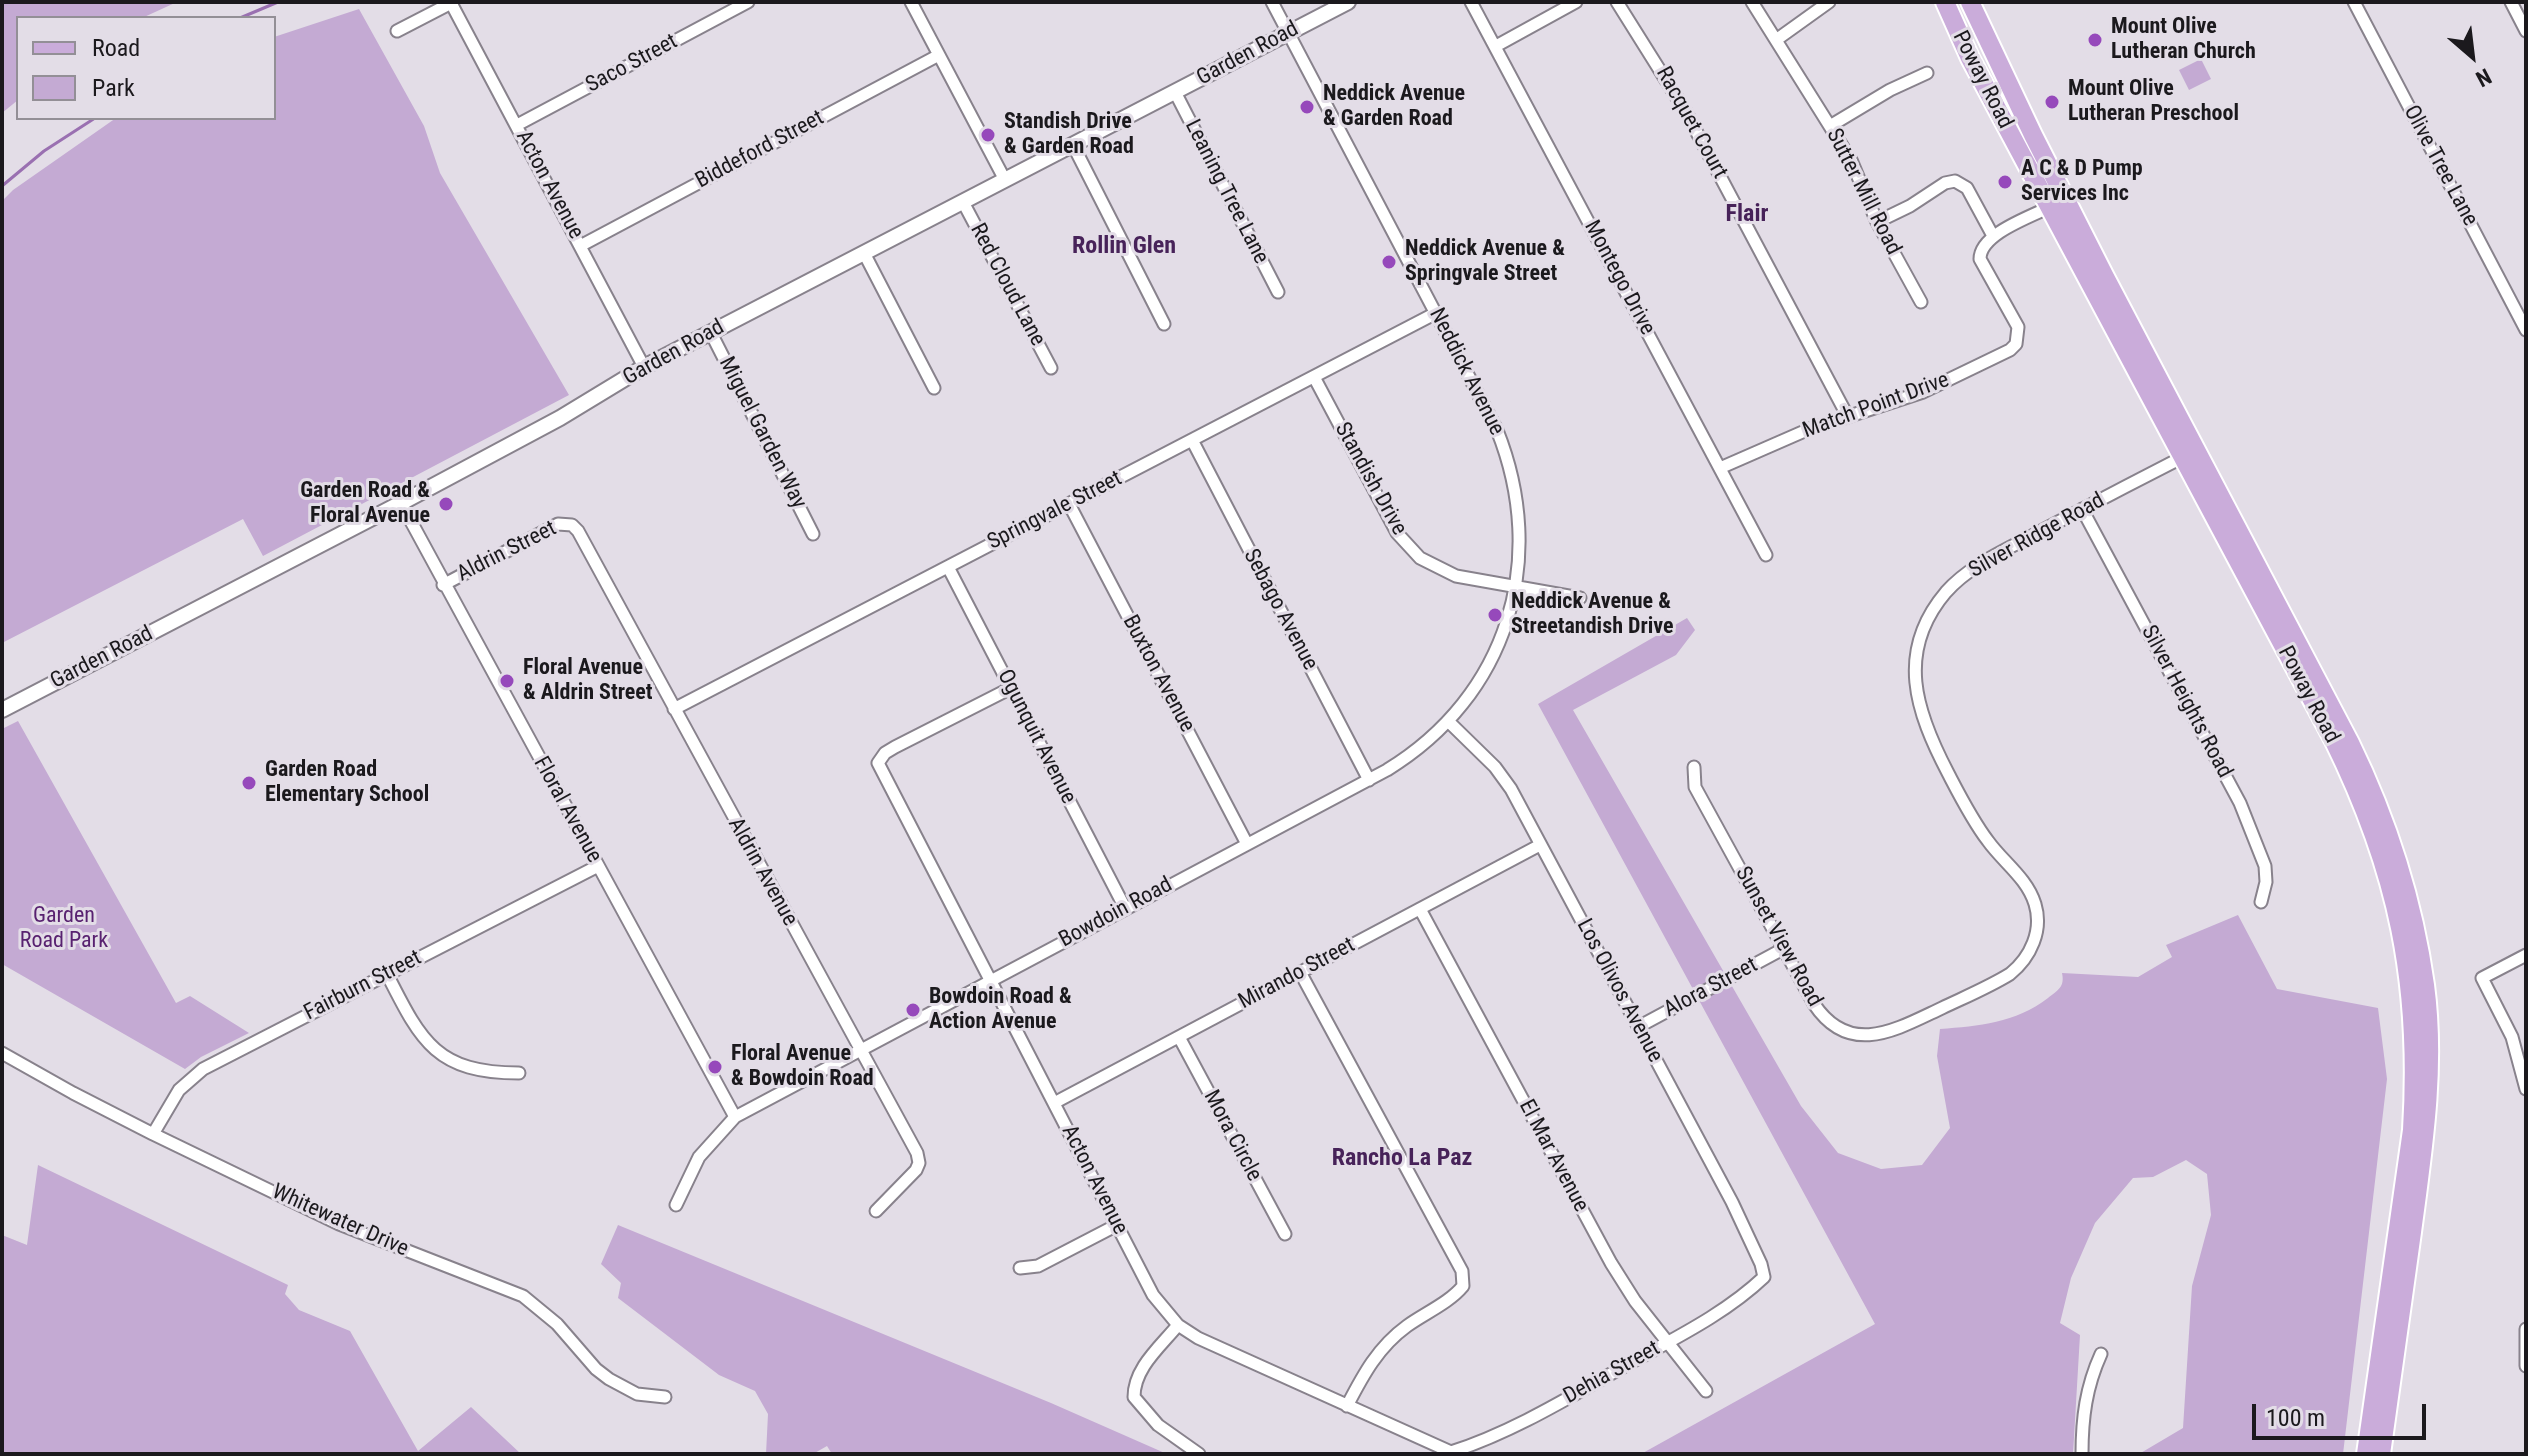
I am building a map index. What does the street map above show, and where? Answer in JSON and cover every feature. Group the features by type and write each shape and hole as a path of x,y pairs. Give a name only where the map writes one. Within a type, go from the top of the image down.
{"main road":[{"name":"Poway Road","path":"1945,2 1960,39 2058,204 2189,453 2372,788 2403,876 2425,987 2429,1093 2381,1454"},
{"name":"Poway Road","path":"1970,2 2058,204"},
{"name":"Poway Road","path":"2189,453 2354,784 2386,867 2400,928 2415,1028 2412,1130 2366,1454"}],"street":[{"name":"Acton Avenue","path":"452,2 644,367"},
{"path":"397,31 452,2"},
{"name":"Saco Street","path":"517,125 748,2"},
{"path":"911,2 1005,180"},
{"name":"Neddick Avenue","path":"1272,2 1497,430 1510,465 1520,526 1520,550 1514,585"},
{"name":"Garden Road","path":"2,710 401,503 560,418 644,367 1348,2"},
{"name":"Montego Drive","path":"1471,2 1766,555"},
{"path":"1496,46 1576,2"},
{"name":"Racquet Court","path":"1617,2 1679,98 1848,417"},
{"name":"Sutter Mill Road","path":"1752,2 1851,160 1877,222 1921,302"},
{"path":"1776,40 1829,2"},
{"name":"Olive Tree Lane","path":"2354,2 2526,330"},
{"path":"2511,2 2526,31"},
{"name":"Biddeford Street","path":"582,245 939,55"},
{"path":"1830,126 1890,90 1927,73"},
{"name":"Leaning Tree Lane","path":"1175,92 1278,292"},
{"path":"1073,145 1164,324"},
{"path":"1877,222 1910,206 1945,183 1955,181 1967,188 1993,236 2058,204"},
{"name":"Red Cloud Lane","path":"963,202 1051,368"},
{"name":"Match Point Drive","path":"1720,468 1789,437 1898,402 2003,354 2016,344 2018,327 1980,259 1982,247 1993,236"},
{"path":"864,253 934,388"},
{"name":"Springvale Street","path":"674,709 1436,313"},
{"name":"Miguel Garden Way","path":"711,333 813,534"},
{"name":"Standish Drive","path":"1314,377 1397,533 1420,558 1456,576 1580,598"},
{"name":"Sebago Avenue","path":"1192,440 1369,780"},
{"name":"Silver Ridge Road","path":"2001,980 2017,968 2032,947 2036,908 2023,880 1994,849 1972,818 1931,740 1917,702 1917,657 1932,612 1964,575 2189,453"},
{"name":"Floral Avenue","path":"401,503 735,1117"},
{"name":"Buxton Avenue","path":"1069,504 1247,844"},
{"name":"Silver Heights Road","path":"2082,509 2240,803 2265,866 2266,882 2261,902"},
{"name":"Aldrin Street","path":"443,585 558,524 572,525"},
{"name":"Aldrin Avenue","path":"572,525 917,1153 919,1163 912,1175 876,1211"},
{"name":"Ogunquit Avenue","path":"948,567 1125,908"},
{"name":"Bowdoin Road","path":"676,1205 699,1157 735,1117 1369,780 1413,753 1449,722 1476,688 1500,642 1514,585"},
{"name":"Acton Avenue","path":"1011,688 895,747 885,753 878,763 1153,1295 1178,1325 1198,1338 1451,1452"},
{"name":"Los Olivos Avenue","path":"1449,722 1503,778 1739,1215 1764,1277"},
{"name":"Sunset View Road","path":"1694,767 1695,787 1783,949 1818,1011 1840,1029 1859,1035 1890,1032 2001,980"},
{"name":"Mirando Street","path":"1054,1103 1540,845"},
{"name":"Fairburn Street","path":"153,1134 179,1090 203,1069 598,866"},
{"name":"El Mar Avenue","path":"1420,909 1611,1263 1666,1343 1691,1369 1706,1391"},
{"name":"Alora Street","path":"1638,1027 1783,949"},
{"path":"2526,955 2482,978 2512,1037 2526,1089"},
{"path":"1300,972 1462,1271 1463,1286 1455,1296 1404,1328 1380,1350 1347,1406"},
{"path":"387,974 419,1033 441,1055 490,1072 519,1073"},
{"name":"Mora Circle","path":"1179,1037 1285,1234"},
{"name":"Whitewater Drive","path":"2,1053 153,1134 339,1224 523,1296 557,1324 596,1369 609,1379 637,1394 665,1397"},
{"path":"1020,1268 1038,1266 1117,1225"},
{"name":"Dehia Street","path":"1451,1452 1479,1443 1666,1343 1748,1293 1764,1277"},
{"path":"1178,1325 1139,1372 1134,1397 1158,1425 1199,1454"},
{"path":"2526,1329 2526,1366"},
{"path":"2082,1454 2083,1415 2089,1381 2101,1354"}],"green space":[{"path":"2,2 177,2 146,16 16,16 16,102 2,113"},
{"path":"359,9 424,126 440,173 569,395 263,556 243,519 2,643 2,201 13,190 113,120 276,120 276,36"},
{"path":"2201,59 2211,79 2189,90 2179,70"},
{"path":"1687,618 1695,630 1676,655 1573,710 1801,1106 1838,1153 1881,1169 1922,1165 1950,1128 1937,1056 1940,1029 1983,1024 2023,1013 2058,990 2062,985 2062,973 2138,977 2172,957 2166,945 2238,915 2277,989 2378,1008 2387,1079 2343,1454 2139,1454 2183,1428 2192,1286 2211,1215 2207,1174 2186,1160 2153,1177 2133,1178 2095,1223 2071,1278 2060,1323 2080,1335 2073,1454 1641,1454 1875,1324 1538,704"},
{"name":"Garden Road Park","path":"18,721 176,1003 190,996 249,1033 201,1057 185,1069 2,964 2,729"},
{"path":"38,1165 288,1285 285,1294 299,1310 350,1331 418,1451 471,1407 521,1454 2,1454 2,1235 27,1245"},
{"path":"618,1225 1051,1403 1167,1454 832,1454 827,1446 813,1454 766,1454 768,1414 755,1391 719,1375 618,1298 621,1283 601,1264"}],"waterway":[{"path":"245,16 278,2"},
{"path":"2,186 44,151 92,120"}],"place":[{"name":"Mount Olive Lutheran Church","path":"2095,40"},
{"name":"Mount Olive Lutheran Preschool","path":"2052,102"},
{"name":"Neddick Avenue & Garden Road","path":"1307,107"},
{"name":"Standish Drive & Garden Road","path":"988,135"},
{"name":"A C & D Pump Services Inc","path":"2005,182"},
{"name":"Neddick Avenue & Springvale Street","path":"1389,262"},
{"name":"Garden Road & Floral Avenue","path":"446,504"},
{"name":"Neddick Avenue & Streetandish Drive","path":"1495,615"},
{"name":"Floral Avenue & Aldrin Street","path":"507,681"},
{"name":"Garden Road Elementary School","path":"249,783"},
{"name":"Bowdoin Road & Action Avenue","path":"913,1010"},
{"name":"Floral Avenue & Bowdoin Road","path":"715,1067"}],"district":[{"name":"Flair","path":"1747,215"},
{"name":"Rollin Glen","path":"1124,247"},
{"name":"Rancho La Paz","path":"1402,1159"}]}
